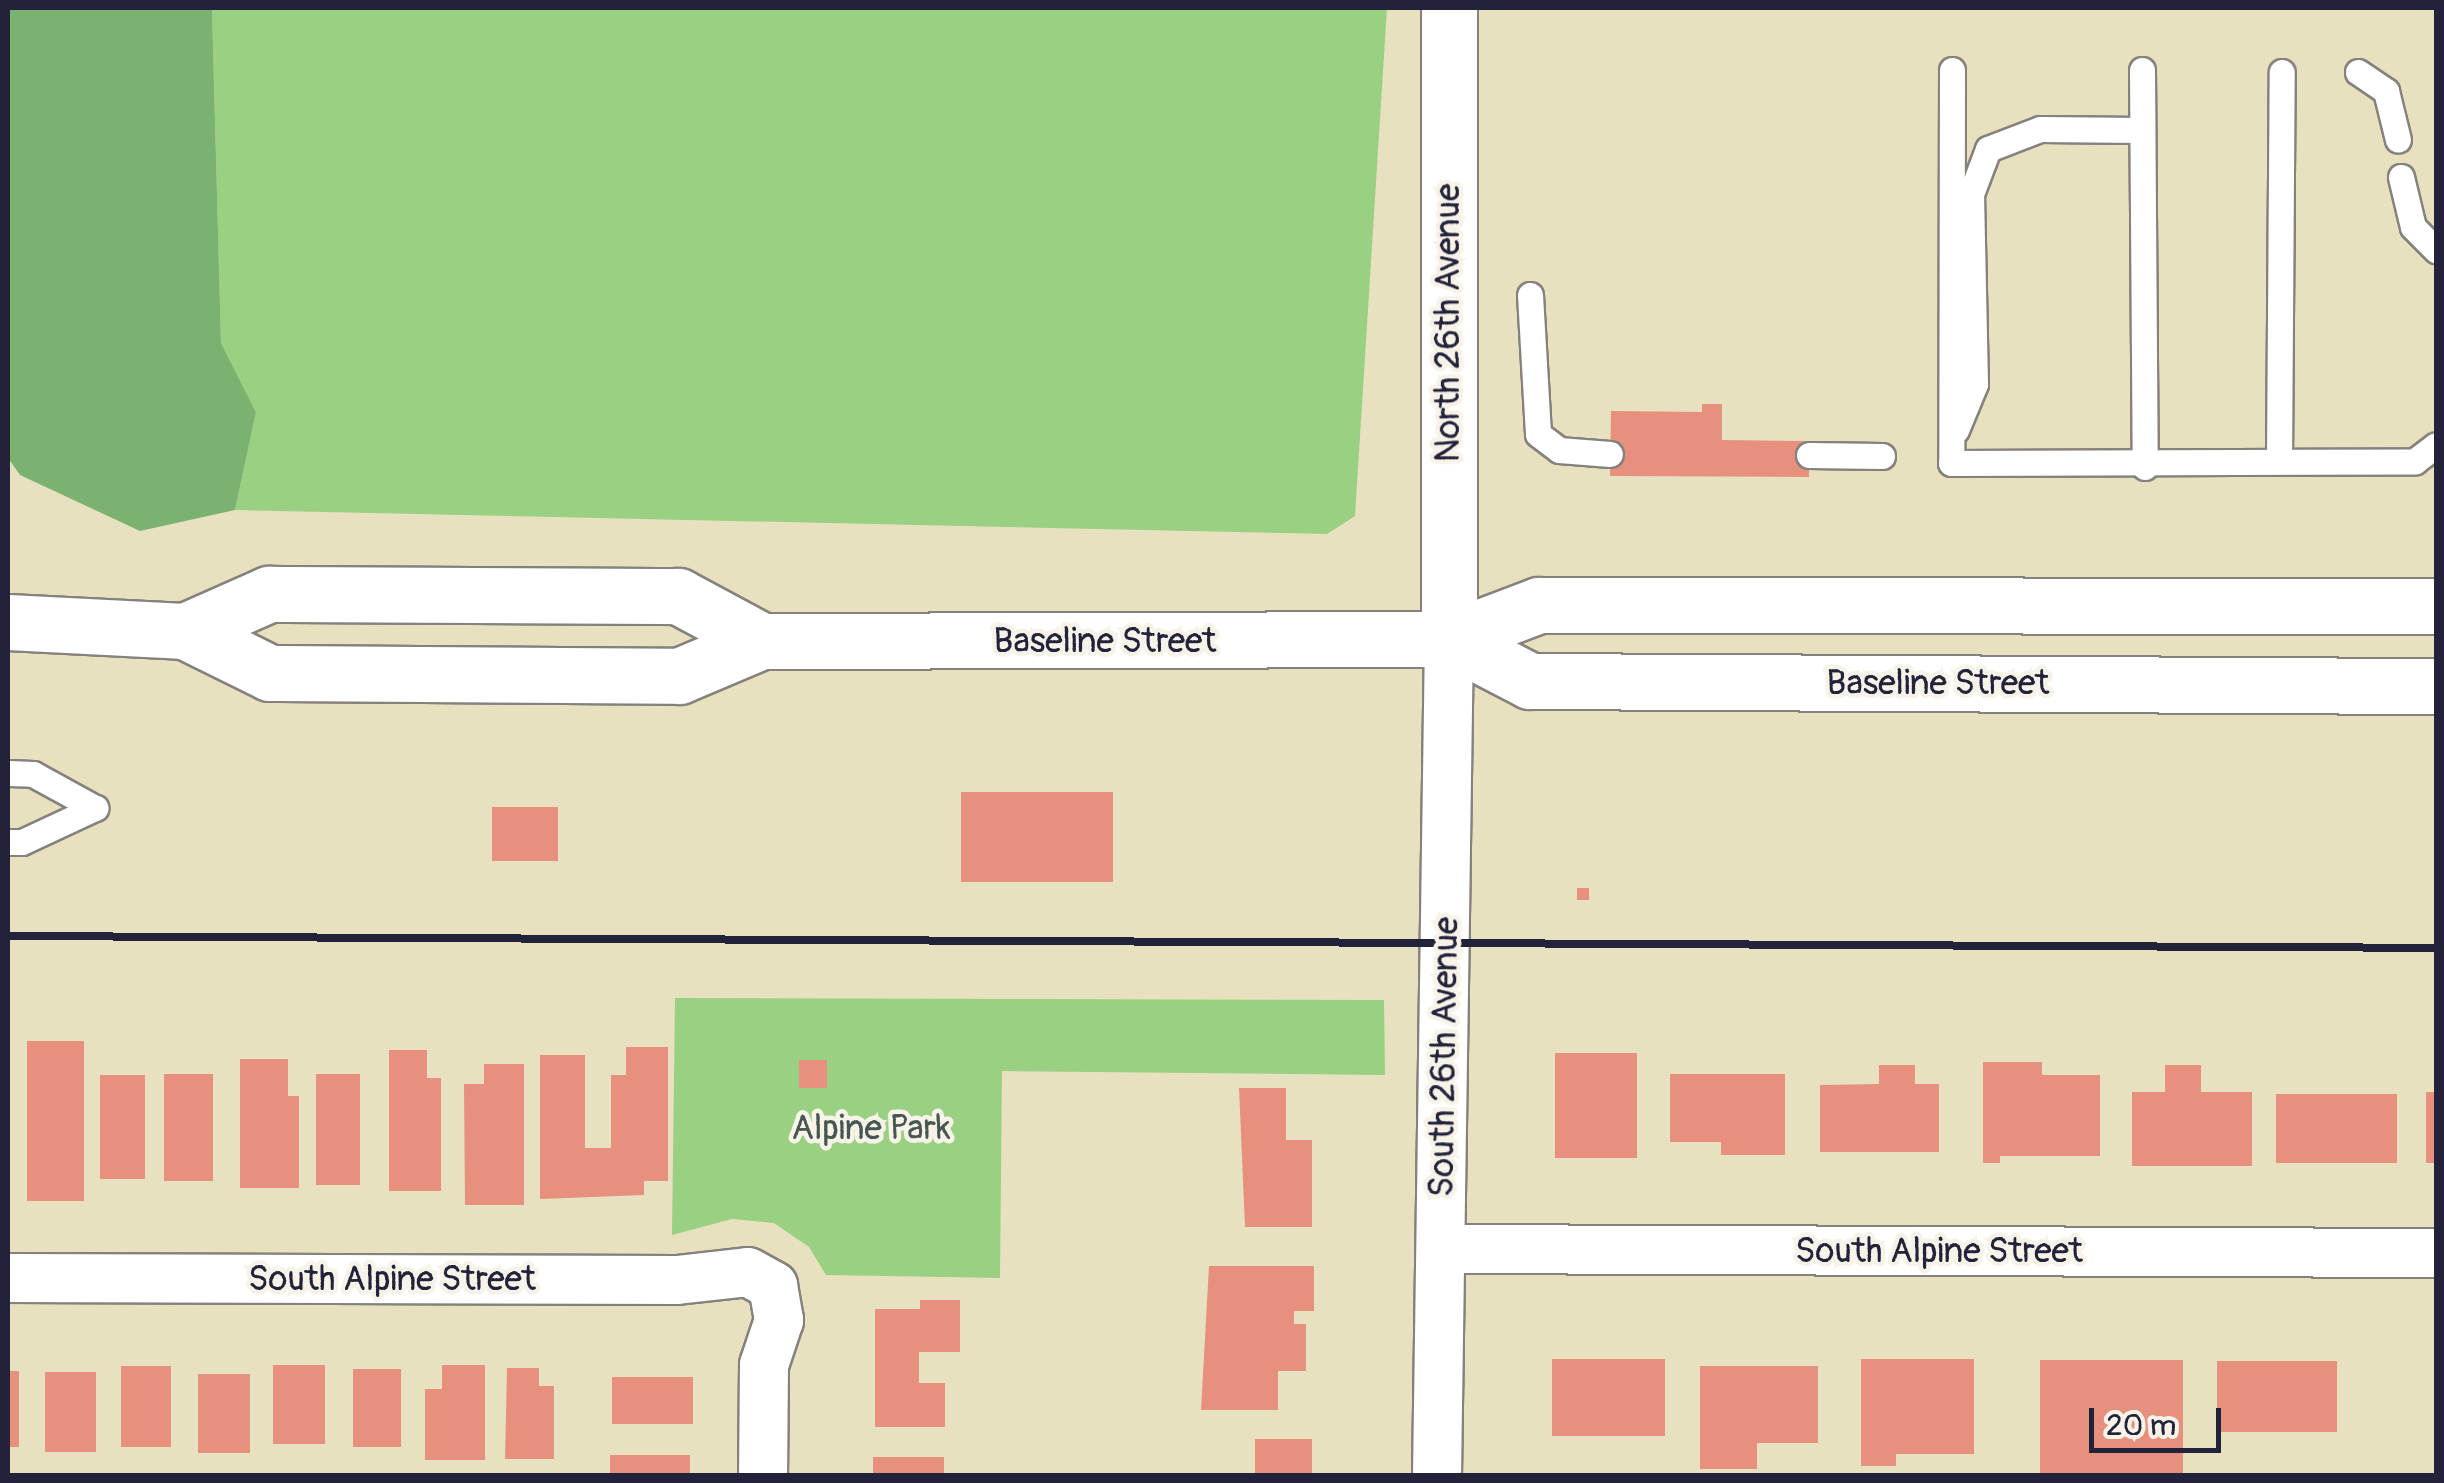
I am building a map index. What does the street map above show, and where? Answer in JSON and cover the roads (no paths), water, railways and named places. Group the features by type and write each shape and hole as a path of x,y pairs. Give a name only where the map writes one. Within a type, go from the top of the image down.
{"main road":[{"name":"North 26th Avenue","path":"1448,8 1448,639"},
{"name":"Baseline Street","path":"185,631 269,594 678,596 762,641"},
{"name":"Baseline Street","path":"8,622 185,631 270,673 679,676 762,641 1448,639 1539,604 2436,606"},
{"name":"Baseline Street","path":"1448,639 1530,680 2436,686"}],"street":[{"name":"South 26th Avenue","path":"1438,1476 1448,639"},
{"name":"South Alpine Street","path":"1441,1249 2436,1253"},
{"name":"South Alpine Street","path":"8,1278 677,1280 748,1272 772,1286 779,1320 764,1366 763,1476"}],"lane":[{"path":"1952,70 1951,463 2145,466 2415,461 2436,445"},
{"path":"2142,70 2145,466"},
{"path":"2279,462 2282,72"},
{"path":"2358,72 2386,91 2398,140"},
{"path":"1951,441 1975,384 1971,194 1988,148 2040,129 2142,130"},
{"path":"2401,177 2413,227 2436,250"},
{"path":"1530,295 1538,434 1559,450 1610,454"},
{"path":"1809,455 1882,456"},
{"path":"8,773 33,774 95,808 22,842 8,842"}],"railway":[{"path":"8,936 2436,948"}],"park label":[{"name":"Alpine Park","path":"871,1128"}]}
